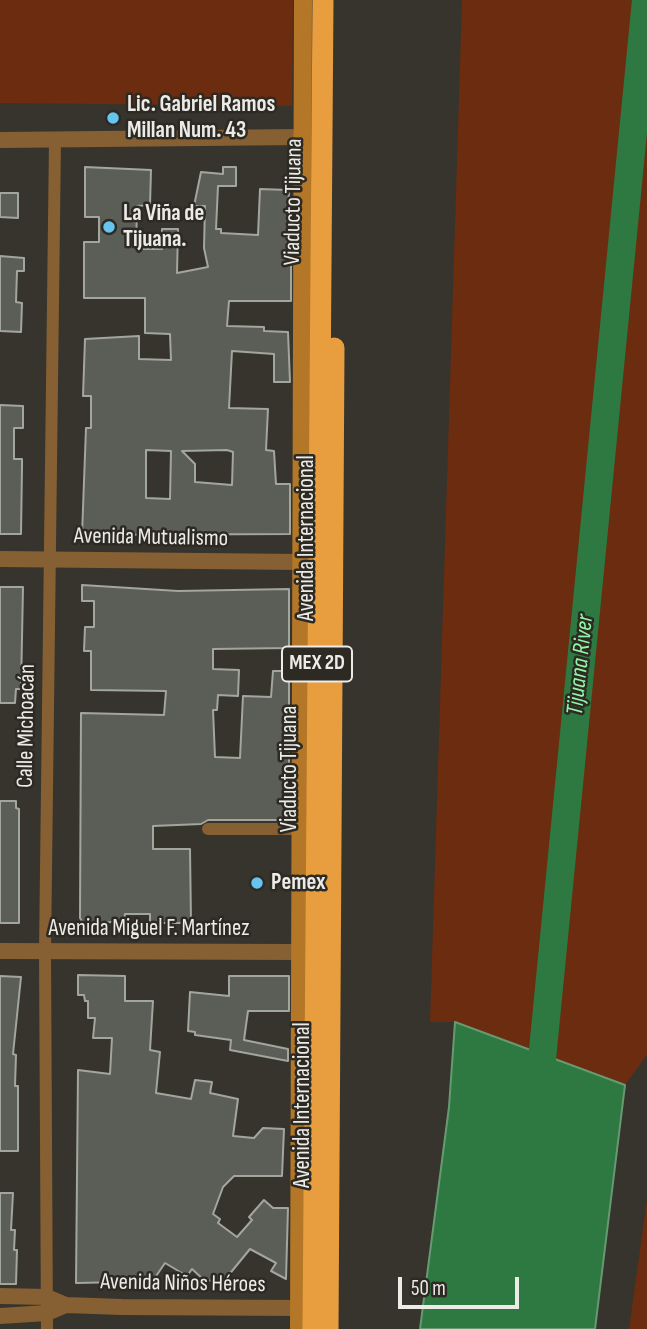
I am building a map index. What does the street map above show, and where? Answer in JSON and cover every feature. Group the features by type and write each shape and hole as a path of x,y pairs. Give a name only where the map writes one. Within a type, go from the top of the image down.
{"highway":[{"name":"Viaducto Tijuana","path":"313,1329 323,0"},
{"name":"Viaducto Tijuana","path":"321,1329 329,0"},
{"name":"Avenida Internacional","path":"328,1329 336,0"}],"main road":[{"name":"Avenida Internacional","path":"299,1329 298,952 303,0"}],"street":[{"path":"0,140 302,137"},
{"name":"Calle Michoacán","path":"47,1313 45,951 55,140"},
{"name":"Avenida Mutualismo","path":"0,559 302,562"},
{"path":"208,829 299,829"},
{"name":"Avenida Miguel F. Martínez","path":"0,951 298,952"},
{"name":"Avenida Niños Héroes","path":"0,1296 47,1313"},
{"name":"Avenida Niños Héroes","path":"0,1316 47,1313 66,1305 300,1308"}],"shaded area":[{"path":"0,0 293,0 292,106 0,103"},
{"path":"462,0 647,0 647,1055 625,1085 456,1022 430,1022"},
{"path":"455,1022 625,1085 595,1329 420,1329 449,1107"},
{"path":"647,1201 647,1329 629,1329 646,1206"}],"building":[{"path":"85,167 151,170 150,205 137,206 136,249 162,249 162,229 178,229 177,273 208,267 204,248 205,206 194,206 201,172 223,174 223,167 236,167 236,186 218,186 216,229 221,229 221,233 258,235 260,189 289,190 287,258 291,258 291,301 229,301 227,326 264,327 264,331 288,332 290,382 274,382 274,354 232,351 229,408 268,409 266,450 274,451 276,484 290,484 290,534 82,535 86,428 91,428 91,396 83,396 85,339 139,336 139,359 171,360 170,334 145,333 145,298 84,298 84,242 99,242 99,217 85,217","holes":["146,450 171,451 170,499 146,498","182,451 233,452 232,485 195,482 195,464"]},
{"path":"0,193 18,193 18,218 0,217"},
{"path":"0,256 24,258 24,271 17,271 16,302 22,303 21,332 0,331"},
{"path":"0,405 23,406 23,428 14,428 14,459 22,459 21,534 0,534"},
{"path":"82,585 178,591 289,589 289,648 213,649 213,669 239,670 238,696 218,695 217,710 213,710 215,757 240,758 243,696 271,697 273,671 289,671 289,820 208,820 201,824 153,826 153,849 190,849 191,923 150,923 150,914 125,914 124,921 99,923 83,923 80,918 81,713 164,715 166,691 91,690 91,651 84,651 85,627 94,627 94,601 82,601"},
{"path":"0,587 23,587 21,689 16,689 15,703 0,703"},
{"path":"0,801 16,801 16,808 19,809 19,923 0,923"},
{"path":"78,975 125,976 125,1001 153,1001 150,1050 160,1052 156,1093 191,1099 195,1080 212,1082 210,1093 238,1099 233,1136 254,1138 263,1128 284,1129 282,1176 234,1176 223,1187 213,1214 220,1219 218,1223 237,1237 264,1200 273,1208 288,1208 286,1279 271,1271 276,1263 250,1249 223,1282 204,1280 192,1269 187,1276 165,1263 152,1282 141,1276 139,1281 124,1276 123,1282 76,1283 78,1070 110,1074 112,1038 93,1038 95,1018 88,1018 88,1001 85,1001 84,995 78,995"},
{"path":"0,976 21,977 13,1054 16,1055 15,1086 18,1086 18,1151 0,1151"},
{"path":"229,976 289,976 289,1011 248,1011 244,1040 288,1049 288,1061 230,1050 231,1040 195,1035 195,1032 188,1031 190,992 229,996"},
{"path":"0,1193 13,1193 11,1230 15,1230 14,1250 17,1250 16,1284 0,1284"}],"waterway":[{"name":"Tijuana River","path":"539,1090 646,0"}],"place":[{"name":"Lic. Gabriel Ramos Millan Num. 43","path":"113,118"},
{"name":"La Viña de Tijuana.","path":"109,227"},
{"name":"Pemex","path":"257,883"}]}
